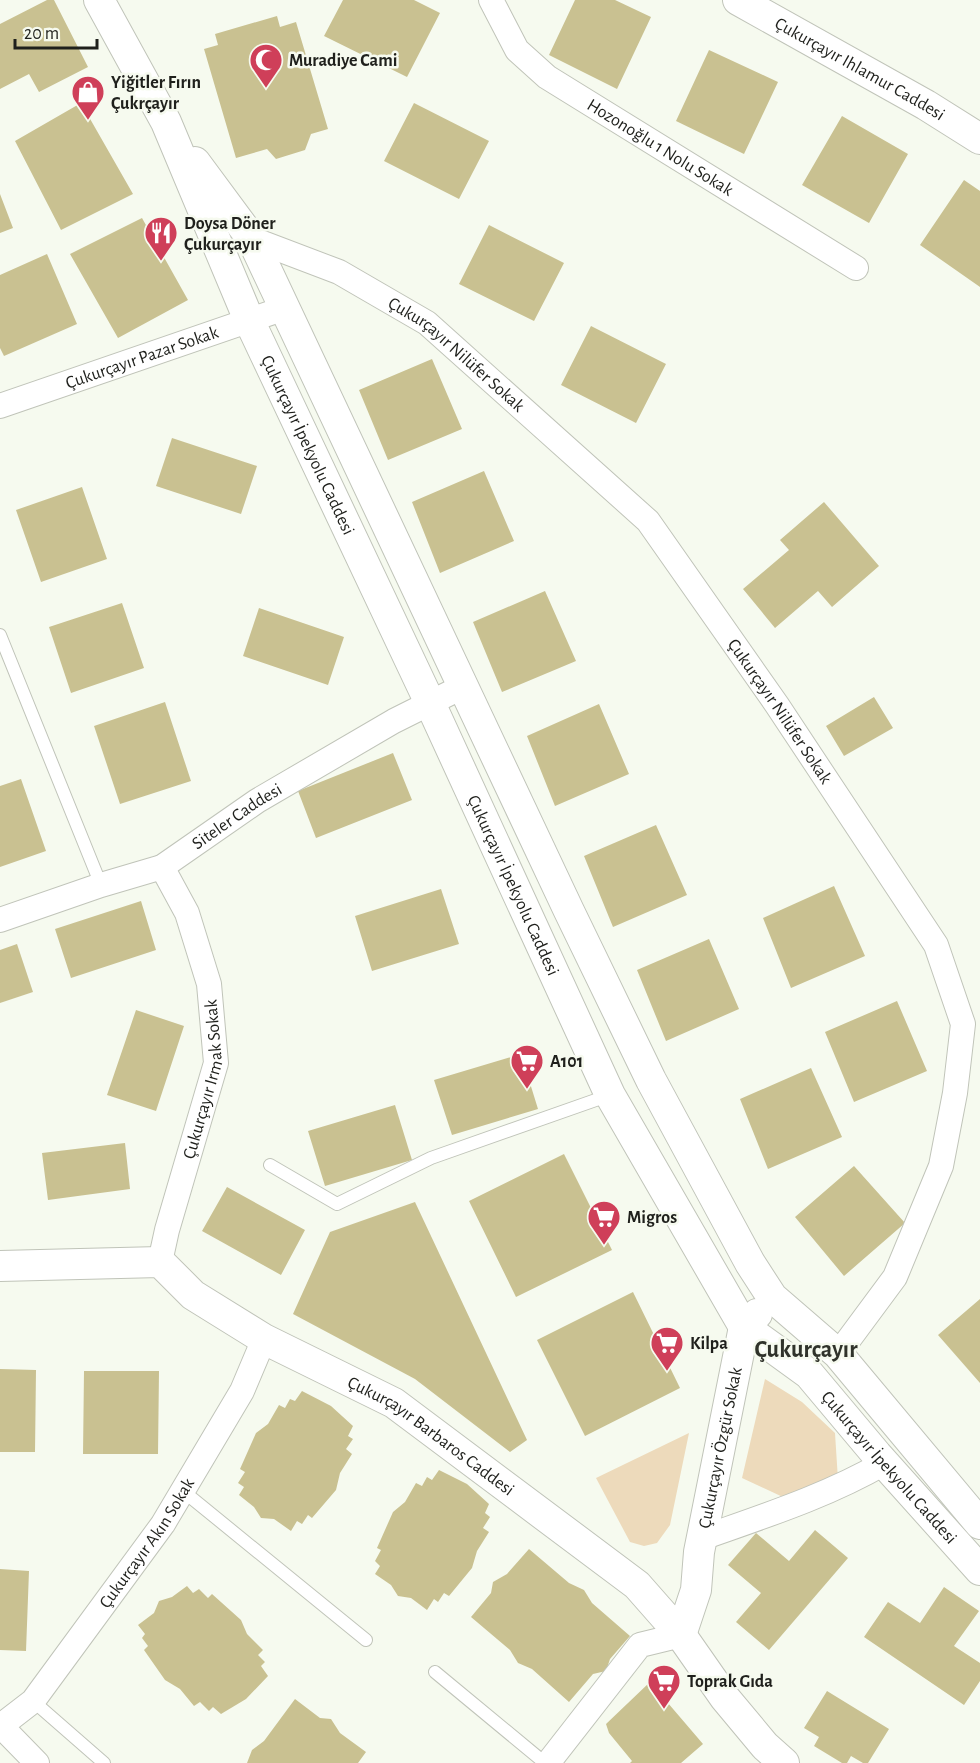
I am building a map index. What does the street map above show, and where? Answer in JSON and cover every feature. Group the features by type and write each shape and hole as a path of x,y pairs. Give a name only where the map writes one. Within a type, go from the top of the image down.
{"street":[{"name":"Çukurçayır İpekyolu Caddesi","path":"99,0 166,122 249,320 430,703 610,1095 744,1327 809,1374 980,1570"},
{"name":"Hozonoğlu 1 Nolu Sokak","path":"492,0 518,50 546,77 856,268"},
{"name":"Çukurçayır Ihlamur Caddesi","path":"738,0 926,105 980,139"},
{"name":"Çukurçayır İpekyolu Caddesi","path":"166,122 252,238 651,1080 750,1263 772,1297 838,1353 980,1524"},
{"name":"Çukurçayır Nilüfer Sokak","path":"252,238 339,272 427,323 648,521 777,705 936,945 963,1024 955,1093 941,1166 895,1277 838,1353"},
{"name":"Çukurçayır Pazar Sokak","path":"0,406 285,308"},
{"name":"Siteler Caddesi","path":"0,920 100,885 162,867 257,801 394,721 464,686"},
{"name":"Çukurçayır Irmak Sokak","path":"160,1262 167,1230 216,1063 209,984 187,913 162,867"},
{"path":"0,1266 160,1262"},
{"name":"Çukurçayır Barbaros Caddesi","path":"160,1262 193,1295 264,1339 394,1403 637,1585 681,1635 726,1698 765,1746 784,1763"},
{"path":"744,1327 772,1297"},
{"name":"Çukurçayır Özgür Sokak","path":"681,1635 696,1590 702,1538 744,1327"},
{"name":"Çukurçayır Akın Sokak","path":"1,1725 33,1701 163,1524 242,1391 264,1339"},
{"name":"Çukurçayır Özgür Sokak","path":"702,1538 792,1506 857,1479 885,1463"},
{"path":"546,1763 640,1645 681,1635"},
{"path":"1,1725 37,1763"}],"lane":[{"path":"0,635 100,885"},
{"path":"270,1165 337,1204 431,1158 610,1095"},
{"path":"183,1491 366,1640"},
{"path":"435,1672 546,1763"},
{"path":"33,1701 105,1763"}],"shaded area":[{"path":"765,1379 802,1402 835,1433 838,1480 785,1498 742,1478"},
{"path":"689,1433 670,1525 657,1543 644,1546 630,1542 596,1478"}],"building":[{"path":"47,0 54,0 88,67 39,92 29,74 0,89 0,24"},
{"path":"343,0 414,0 440,13 407,77 324,36"},
{"path":"575,0 615,0 651,17 617,89 549,55"},
{"name":"Muradiye Cami","path":"277,16 280,27 296,22 328,129 311,134 305,150 276,159 267,149 236,158 204,49 218,45 215,34"},
{"path":"709,50 778,82 744,154 676,121"},
{"path":"81,103 133,194 61,230 15,141"},
{"path":"414,103 489,141 459,199 384,161"},
{"path":"842,116 908,154 869,223 802,185"},
{"path":"964,180 980,191 980,287 920,245"},
{"path":"0,194 13,228 0,233"},
{"path":"142,218 188,300 118,338 70,254"},
{"path":"489,225 564,263 534,321 459,284"},
{"path":"47,254 77,324 4,356 0,348 0,275"},
{"path":"591,326 666,364 636,423 561,385"},
{"path":"432,359 462,429 388,460 359,390"},
{"path":"172,438 257,466 241,514 156,486"},
{"path":"484,471 514,541 440,573 412,502"},
{"path":"82,487 107,559 41,582 16,510"},
{"path":"824,502 879,566 832,607 818,591 775,628 743,589 789,550 780,540"},
{"path":"545,591 576,661 502,692 473,622"},
{"path":"122,603 144,668 71,693 49,627"},
{"path":"259,608 344,637 328,685 243,656"},
{"path":"874,697 893,728 844,756 826,726"},
{"path":"165,702 191,781 120,804 94,726"},
{"path":"599,704 629,774 555,806 527,736"},
{"path":"393,753 412,800 316,838 298,791"},
{"path":"21,779 46,851 0,867 0,786"},
{"path":"656,825 687,895 613,927 584,856"},
{"path":"834,886 865,956 791,988 763,918"},
{"path":"441,889 459,944 372,971 355,916"},
{"path":"141,901 156,950 71,978 55,929"},
{"path":"709,939 739,1009 666,1041 637,970"},
{"path":"17,944 33,992 0,1003 0,950"},
{"path":"897,1001 927,1071 854,1102 825,1032"},
{"path":"136,1010 184,1026 156,1111 107,1095"},
{"path":"521,1054 538,1109 452,1135 434,1080"},
{"path":"811,1068 842,1137 768,1169 740,1099"},
{"path":"395,1105 412,1160 325,1186 308,1131"},
{"path":"125,1143 130,1189 48,1200 42,1153"},
{"path":"564,1154 612,1250 516,1297 469,1201"},
{"path":"854,1166 905,1223 844,1276 795,1217"},
{"path":"227,1187 305,1230 281,1275 202,1231"},
{"path":"415,1202 527,1440 510,1452 415,1379 293,1314 330,1232"},
{"path":"633,1292 680,1388 585,1436 537,1340"},
{"path":"980,1299 980,1383 938,1335"},
{"path":"0,1369 36,1370 35,1452 0,1452"},
{"path":"84,1371 159,1371 158,1454 83,1454"},
{"path":"302,1391 331,1406 353,1426 348,1436 353,1439 346,1449 352,1454 340,1473 336,1490 312,1518 308,1515 302,1524 297,1521 291,1531 274,1519 261,1518 254,1507 239,1495 244,1487 238,1483 245,1472 240,1469 256,1433 268,1424 279,1405 285,1408 290,1399 295,1401"},
{"path":"439,1470 467,1484 489,1504 485,1513 490,1517 483,1528 489,1532 477,1551 472,1568 449,1596 444,1593 438,1602 434,1599 427,1610 411,1598 398,1596 391,1585 375,1574 380,1566 375,1561 381,1550 377,1548 393,1512 405,1502 416,1483 422,1486 427,1477 432,1480"},
{"path":"815,1530 848,1558 769,1650 736,1622 761,1593 728,1565 756,1533 789,1561"},
{"path":"529,1549 569,1583 584,1590 592,1603 630,1636 610,1659 606,1671 593,1674 569,1702 532,1669 518,1663 510,1650 471,1617 491,1593 493,1582 507,1574"},
{"path":"0,1569 29,1571 26,1651 0,1650"},
{"path":"187,1586 193,1593 199,1589 208,1598 212,1594 241,1620 247,1634 263,1650 258,1655 265,1662 261,1666 268,1676 246,1699 221,1714 213,1707 209,1711 200,1702 194,1706 180,1689 165,1680 144,1650 148,1646 142,1638 145,1634 138,1625 154,1613 159,1601 172,1597"},
{"path":"944,1587 979,1611 954,1646 980,1663 980,1681 964,1705 864,1637 888,1602 920,1623"},
{"path":"650,1682 703,1744 681,1763 630,1763 632,1761 609,1733 606,1724"},
{"path":"827,1691 889,1729 868,1763 863,1763 851,1756 847,1763 842,1763 814,1746 819,1737 804,1728"},
{"path":"295,1699 320,1718 331,1719 340,1733 366,1752 358,1763 247,1763 252,1750 264,1741"}],"place":[{"name":"Muradiye Cami","path":"266,89"},
{"name":"Yiğitler Fırın Çukrçayır","path":"88,121"},
{"name":"Doysa Döner Çukurçayır","path":"161,262"},
{"name":"A101","path":"527,1090"},
{"name":"Migros","path":"604,1246"},
{"name":"Kilpa","path":"667,1372"},
{"name":"Toprak Gıda","path":"664,1710"}],"district":[{"name":"Çukurçayır","path":"806,1349"}]}
